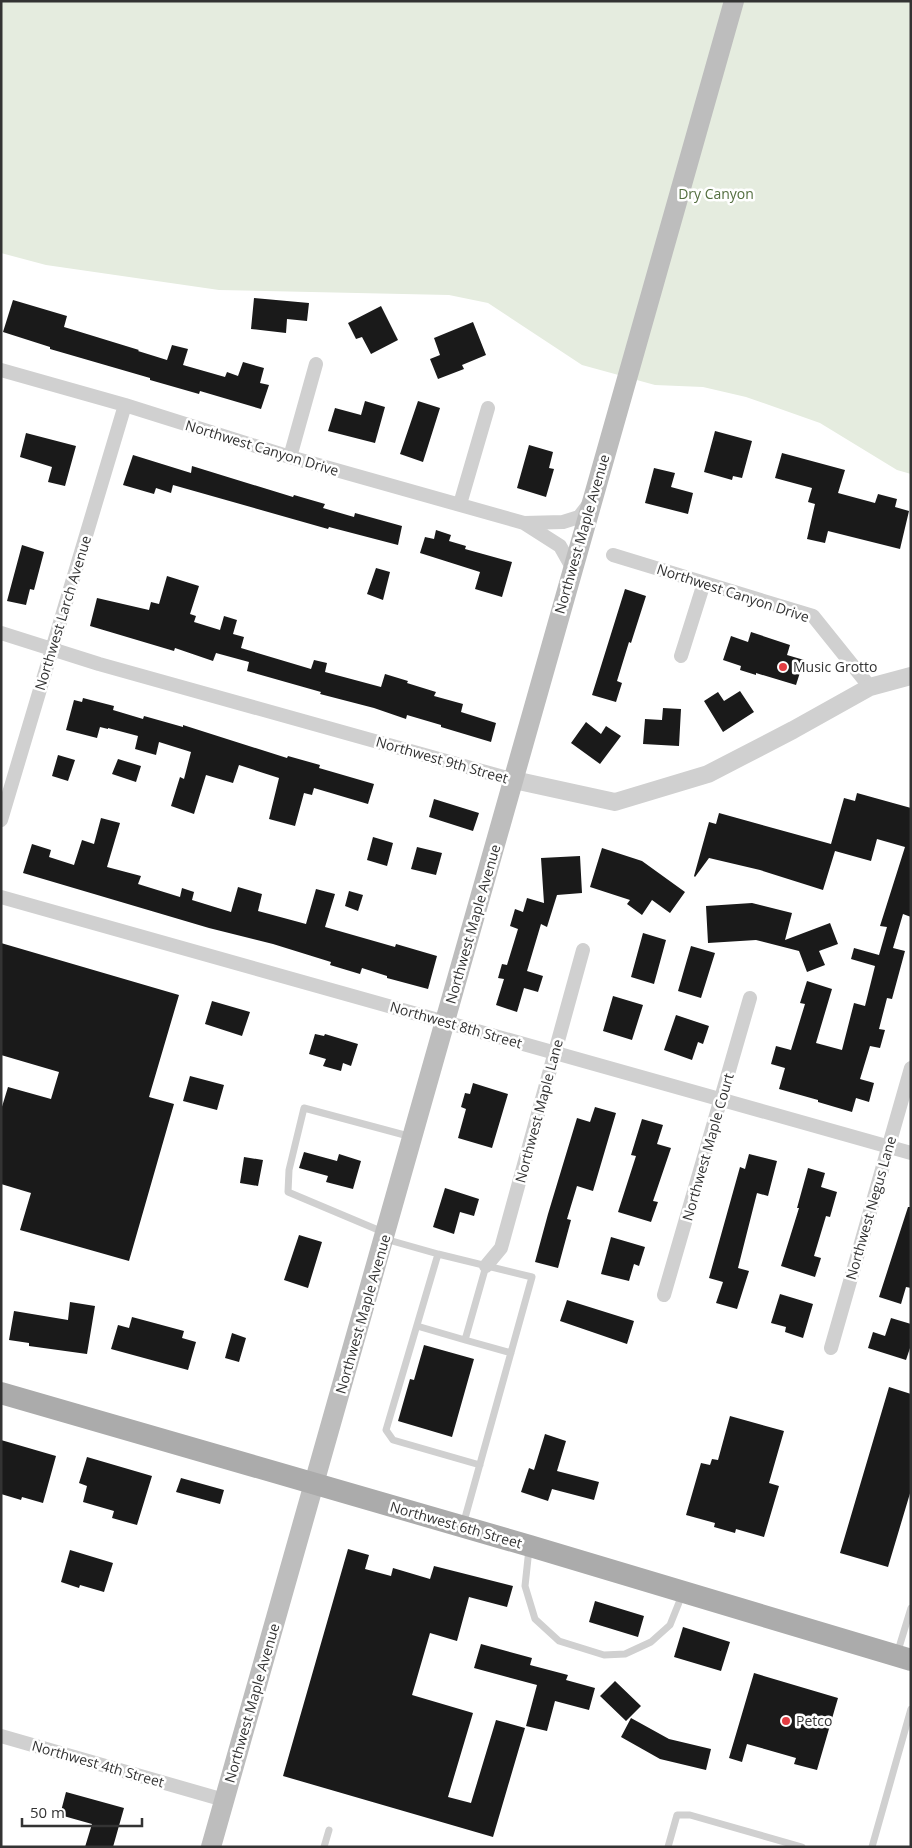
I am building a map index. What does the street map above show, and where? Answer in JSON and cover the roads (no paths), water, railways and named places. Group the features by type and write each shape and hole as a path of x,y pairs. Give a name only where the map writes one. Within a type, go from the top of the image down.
{"main road":[{"name":"Northwest Maple Avenue","path":"211,1847 734,1"},
{"name":"Northwest 6th Street","path":"1,1393 462,1528 530,1546 903,1658"}],"street":[{"path":"290,457 316,364"},
{"name":"Northwest Canyon Drive","path":"1,370 125,405 290,457 524,523 560,546 573,569"},
{"name":"Northwest Larch Avenue","path":"1,820 125,405"},
{"path":"460,504 488,408"},
{"name":"Northwest Canyon Drive","path":"524,523 563,522 579,517 592,501"},
{"name":"Northwest Canyon Drive","path":"613,555 813,616 870,687"},
{"path":"682,656 704,583"},
{"name":"Northwest 9th Street","path":"1,633 99,664 514,780 615,802 708,774 870,687"},
{"path":"870,687 911,676"},
{"name":"Northwest 8th Street","path":"1,897 911,1152"},
{"name":"Northwest Maple Lane","path":"486,1266 501,1248 583,950"},
{"name":"Northwest Maple Court","path":"664,1295 750,998"},
{"name":"Northwest Negus Lane","path":"831,1348 911,1068"},
{"name":"Northwest 4th Street","path":"1,1736 224,1800"}],"lane":[{"path":"413,1137 304,1108 289,1170 288,1192 385,1236 438,1254 532,1277 462,1528"},
{"path":"438,1254 386,1430 393,1440 480,1465"},
{"path":"465,1340 486,1266"},
{"path":"417,1326 511,1353"},
{"path":"530,1546 525,1586 535,1618 559,1642 604,1655 625,1654 651,1642 670,1625 683,1592"},
{"path":"903,1658 911,1608"},
{"path":"872,1847 911,1709"},
{"path":"668,1847 677,1815 690,1816 802,1847"},
{"path":"324,1847 328,1830"}],"place":[{"name":"Music Grotto","path":"783,667"},
{"name":"Petco","path":"786,1721"}],"park label":[{"name":"Dry Canyon","path":"716,194"}]}
